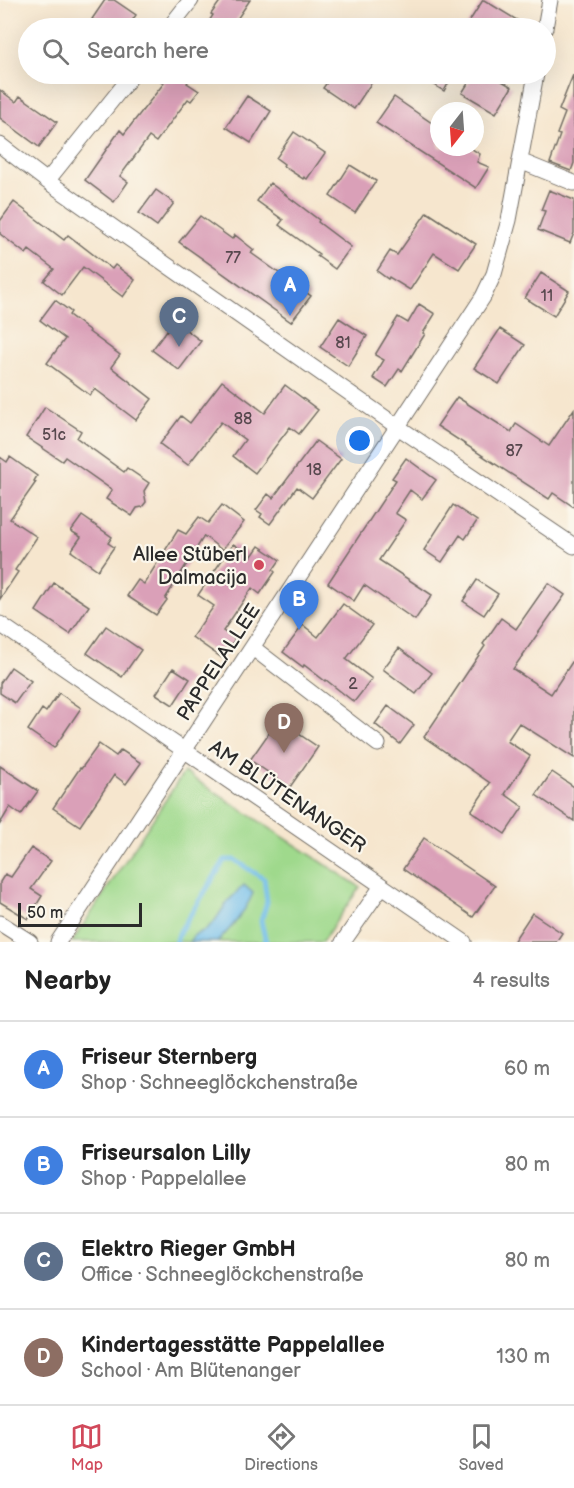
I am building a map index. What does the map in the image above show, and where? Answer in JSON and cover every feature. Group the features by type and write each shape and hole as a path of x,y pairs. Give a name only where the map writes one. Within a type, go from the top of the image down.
{"street":[{"path":"177,18 191,0"},
{"path":"547,18 550,0"},
{"path":"47,181 125,84"},
{"name":"PAPPELALLEE","path":"58,942 483,297 494,274 509,220 534,84"},
{"path":"0,145 47,181 398,427 574,546"},
{"path":"520,161 574,183"},
{"name":"AM BLÜTENANGER","path":"0,624 464,942"},
{"path":"252,648 378,744"},
{"path":"344,942 382,886"},
{"path":"0,923 30,942"}],"green space":[{"path":"184,772 360,887 322,942 72,942"}],"water":[{"path":"244,885 253,893 250,900 234,924 217,942 189,942 194,935 205,930 214,922 228,901"}],"building":[{"path":"105,0 114,0 136,15 134,18 93,18"},
{"path":"221,0 250,0 238,18 211,18 213,15 211,14"},
{"path":"484,0 514,18 471,18"},
{"path":"573,75 574,163 571,171 550,163 565,113 559,110"},
{"path":"163,84 188,84 199,91 191,101 188,99 156,142 149,137 120,176 128,182 114,202 85,180 120,130 124,134"},
{"path":"326,84 371,84 354,109 323,88"},
{"path":"432,84 448,84 444,91"},
{"path":"468,84 507,84 512,87 496,113 484,106 484,102 477,102 462,93"},
{"path":"0,90 16,102 20,96 57,122 39,147 0,118"},
{"path":"247,96 271,111 251,143 226,127"},
{"path":"394,97 430,122 430,156 479,156 477,162 489,167 476,188 376,123"},
{"path":"294,132 325,153 307,179 304,177 303,179 283,166 284,164 276,158"},
{"path":"350,165 376,181 355,213 330,196"},
{"path":"270,183 351,247 335,269 317,256 319,254 279,225 283,220 257,201"},
{"path":"156,190 174,203 157,226 139,213"},
{"path":"549,190 574,200 574,233 570,243 538,230 545,211 541,210"},
{"path":"14,202 64,240 68,235 112,269 115,265 135,280 123,297 83,267 62,295 44,281 54,269 29,250 26,254 0,234 0,221"},
{"path":"427,212 476,244 459,269 434,253 410,290 377,271 390,251 397,255"},
{"path":"200,216 232,239 235,235 254,250 251,253 311,296 291,322 179,242"},
{"path":"541,273 569,291 554,316 525,298"},
{"path":"55,300 71,312 69,315 89,332 120,355 111,367 152,399 136,420 95,389 90,395 47,363 65,339 40,320"},
{"path":"419,304 435,314 402,371 399,369 387,387 373,378 384,360 375,355 398,317 408,323"},
{"path":"339,318 367,336 348,366 320,347"},
{"path":"174,321 201,341 179,370 152,350"},
{"path":"500,329 525,345 499,384 474,368"},
{"path":"222,381 265,413 285,385 318,410 299,434 290,427 255,473 233,456 245,440 221,422 188,465 160,444 181,416 190,423"},
{"path":"457,397 511,432 516,424 549,446 574,409 574,507 553,493 549,499 437,426"},
{"path":"45,407 81,431 77,438 124,472 127,468 149,483 144,491 146,502 142,507 137,508 132,516 106,499 112,490 65,457 62,461 26,437"},
{"path":"316,441 341,459 312,498 297,487 270,524 260,517 262,514 256,510 268,494 273,498"},
{"path":"0,457 7,462 10,457 37,476 34,481 36,482 10,519 37,537 15,570 18,572 0,599"},
{"path":"406,458 436,480 422,499 410,490 395,513 406,520 379,560 432,595 415,620 364,585 354,601 328,583 396,480 392,478"},
{"path":"222,505 244,522 222,550 204,536 156,615 127,596 138,580 144,584 178,530 186,534 199,517 208,523"},
{"path":"453,505 477,521 465,539 460,535 442,562 424,550"},
{"path":"82,516 112,537 108,543 114,547 98,570 71,551 81,537 71,531"},
{"path":"233,544 252,556 259,546 280,560 260,594 252,588 223,631 235,639 222,658 192,637 214,606 198,595"},
{"path":"477,580 498,594 484,615 463,601"},
{"path":"54,583 89,606 70,634 36,611"},
{"path":"548,583 565,595 513,669 551,694 574,659 574,758 519,723 507,741 530,756 505,794 523,807 505,834 471,811 490,783 424,737 501,618 516,629"},
{"path":"343,604 372,625 346,659 372,679 354,702 326,680 283,652 303,625 318,637"},
{"path":"106,626 141,650 122,677 87,653"},
{"path":"399,648 432,673 416,694 383,669"},
{"path":"11,667 31,681 15,703 0,693 0,683"},
{"path":"173,668 190,679 173,705 156,694"},
{"path":"59,693 81,708 54,748 28,730 42,709 46,712"},
{"path":"388,706 414,725 400,744 375,724"},
{"path":"278,720 318,747 290,787 250,760"},
{"path":"99,744 116,756 121,750 141,763 126,784 114,775 80,826 53,808"},
{"path":"0,766 38,791 21,815 10,807 0,824"},
{"path":"552,772 574,787 574,821 536,795"},
{"path":"424,838 495,886 473,917 403,869"},
{"path":"31,848 51,861 31,889 42,896 28,919 0,902 0,882 5,874 11,877"},
{"path":"532,913 562,933 556,942 513,942"}],"waterway":[{"path":"176,942 180,931 225,860 235,860 264,879 267,902 261,921 266,942"}],"place":[{"name":"Friseur Sternberg","path":"290,316"},
{"name":"Elektro Rieger GmbH","path":"179,347"},
{"name":"Allee Stüberl Dalmacija","path":"259,565"},
{"name":"Friseursalon Lilly","path":"299,630"},
{"name":"Kindertagesstätte Pappelallee","path":"284,753"}]}
